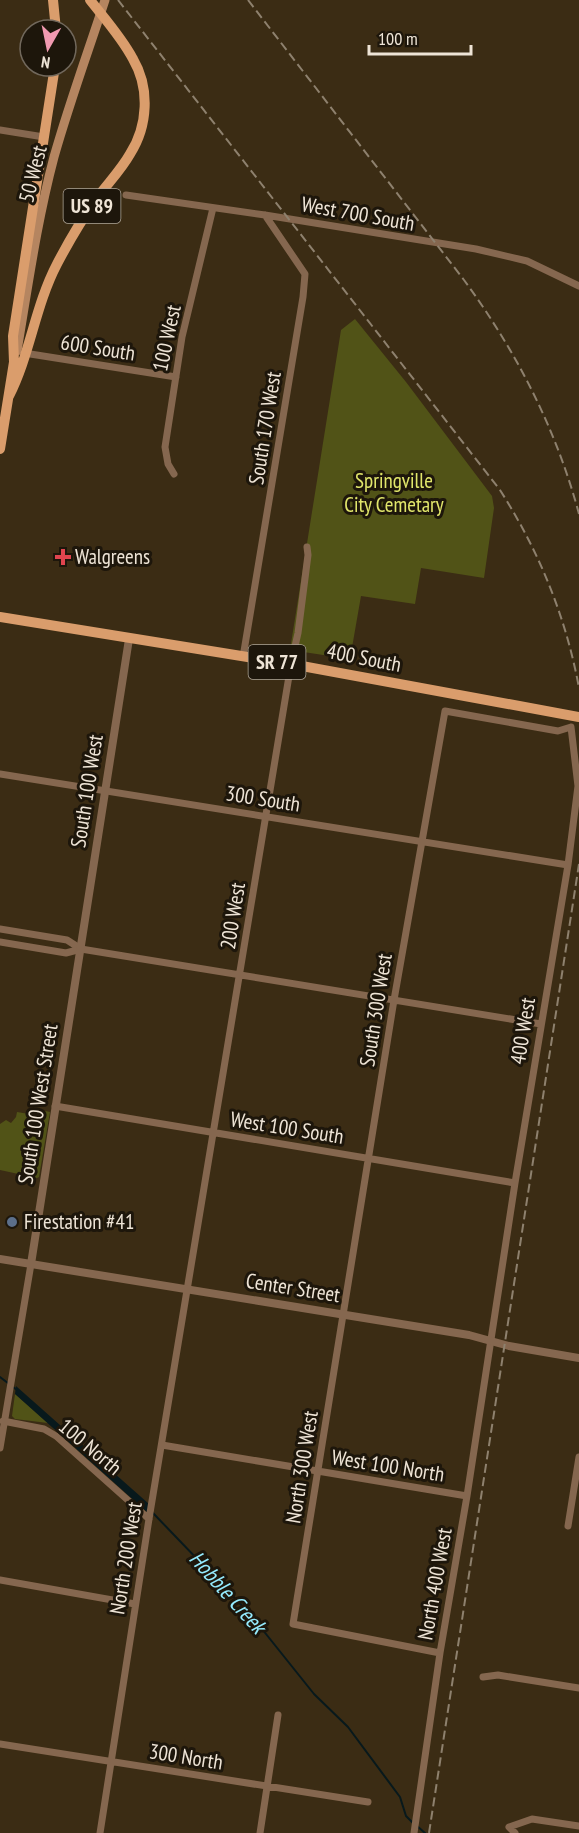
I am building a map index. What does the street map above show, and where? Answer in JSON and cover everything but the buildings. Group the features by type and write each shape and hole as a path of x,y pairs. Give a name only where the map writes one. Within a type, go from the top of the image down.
{"main road":[{"path":"53,0 55,18"},
{"name":"US 89","path":"19,356 56,266 78,227 132,153 142,128 145,101 140,74 133,58 90,0"},
{"name":"50 West","path":"19,356 34,246 47,185 105,0"},
{"name":"US 89","path":"0,449 9,396 18,378 19,356 13,336 53,78"},
{"name":"400 South","path":"0,617 291,664 579,717"}],"street":[{"path":"0,130 44,137"},
{"name":"West 700 South","path":"126,195 486,251 526,261 579,286"},
{"name":"100 West","path":"174,474 168,464 165,447 182,337 213,208"},
{"name":"South 170 West","path":"243,657 305,274 265,215"},
{"name":"600 South","path":"19,356 176,377"},
{"name":"200 West","path":"188,1290 301,611 308,555 306,547"},
{"name":"South 100 West","path":"81,949 129,639"},
{"name":"South 300 West","path":"343,1315 394,1000 446,711 558,731 571,728"},
{"name":"400 West","path":"492,1340 514,1183 568,866 578,786 571,728"},
{"name":"300 South","path":"0,774 568,866"},
{"path":"0,929 67,940 81,949 541,1024"},
{"path":"0,942 66,953 81,949"},
{"name":"South 100 West Street","path":"31,1264 81,949"},
{"name":"West 100 South","path":"55,1106 514,1183"},
{"name":"Center Street","path":"0,1259 469,1335 509,1346 579,1359"},
{"path":"0,1448 2,1420 12,1378 31,1264"},
{"name":"North 200 West","path":"100,1833 135,1604 188,1290"},
{"name":"North 300 West","path":"343,1315 293,1624 440,1653"},
{"name":"North 400 West","path":"414,1831 440,1653 492,1340"},
{"name":"100 North","path":"2,1420 44,1430 56,1436 149,1520"},
{"name":"West 100 North","path":"162,1445 467,1496"},
{"path":"568,1526 579,1457"},
{"path":"0,1581 135,1604"},
{"path":"483,1677 498,1675 579,1688"},
{"path":"260,1833 278,1715"},
{"name":"300 North","path":"0,1744 368,1802"},
{"path":"512,1830 532,1819 579,1826"}],"green space":[{"name":"Springville City Cemetary","path":"355,319 492,496 494,508 484,578 421,568 415,604 361,596 350,659 290,650 341,330"},
{"path":"32,1108 50,1112 37,1178 0,1170 0,1124 6,1120 11,1123 17,1112 29,1114"},
{"path":"15,1394 48,1423 15,1419 12,1416"}],"shaded area":[{"path":"16,1386 149,1504 148,1513 15,1394"}],"waterway":[{"name":"Hobble Creek","path":"0,1377 17,1390"},
{"name":"Hobble Creek","path":"152,1512 250,1614 314,1694 348,1727 400,1797 406,1816 413,1823"},
{"name":"Hobble Creek","path":"417,1826 425,1833"}],"railway":[{"path":"118,0 500,490 539,561 559,610 579,688"},
{"path":"248,0 464,280 501,334 546,421 559,451 579,514"},
{"path":"429,1833 579,864"}],"place":[{"name":"Walgreens","path":"63,557"},
{"name":"Firestation #41","path":"12,1222"}]}
